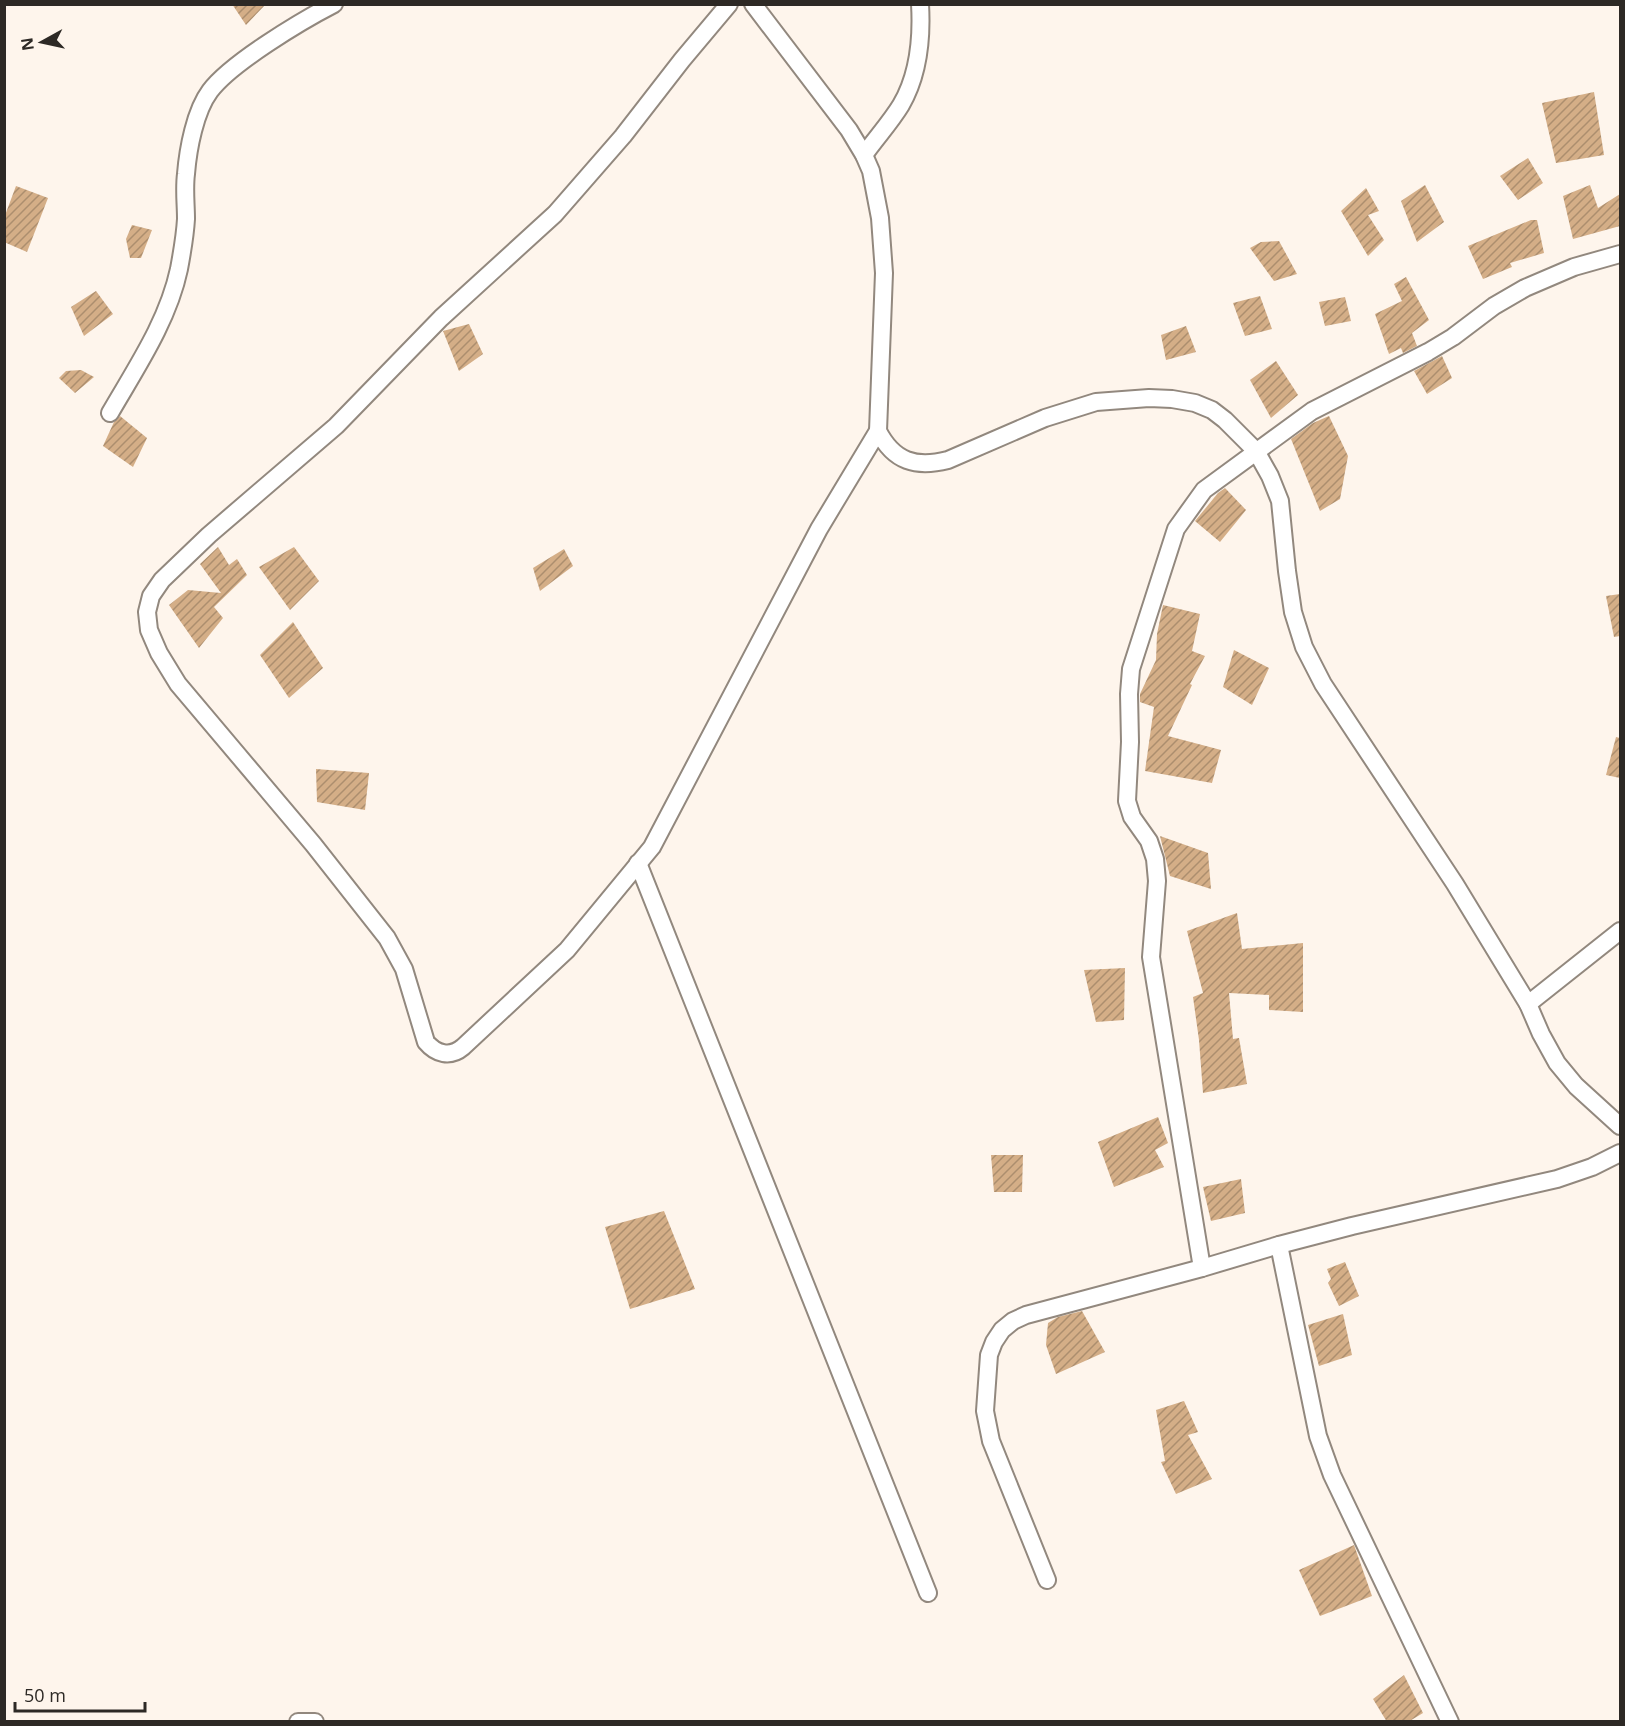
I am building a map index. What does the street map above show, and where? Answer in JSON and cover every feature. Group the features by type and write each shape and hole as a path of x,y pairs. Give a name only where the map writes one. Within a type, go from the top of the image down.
{"street":[{"path":"110,413 165,313 178,272 186,219 186,173 190,143 197,118 209,92 222,79 259,51 334,4"},
{"path":"729,4 616,145 555,214 441,318 336,426 209,535 162,580 151,596 147,612 149,630 159,653 178,684 314,844 387,938 404,969 426,1042 431,1049 441,1053 450,1053 463,1047 567,950 652,847 819,529 878,431 883,248 871,171 849,130 753,4"},
{"path":"864,155 900,106 910,88 918,48 920,4"},
{"path":"1202,1268 1151,957 1157,881 1155,859 1149,841 1132,818 1127,801 1131,669 1176,529 1204,490 1312,411 1428,352 1453,337 1508,297 1547,278 1620,254"},
{"path":"878,431 891,451 903,459 916,464 933,464 948,460 1045,418 1096,402 1161,399 1195,403 1212,410 1256,451 1270,476 1280,501 1293,612 1304,647 1323,684 1455,884 1528,1004 1557,1063 1576,1086 1620,1126"},
{"path":"638,863 928,1593"},
{"path":"1528,1004 1620,931"},
{"path":"1047,1580 987,1426 985,1410 989,1355 994,1341 1008,1325 1026,1315 1279,1245 1557,1179 1592,1167 1620,1153"},
{"path":"1279,1245 1321,1446 1332,1474 1450,1722"},
{"path":"298,1722 315,1722"}],"building":[{"path":"232,4 266,4 246,25"},
{"path":"1594,92 1604,155 1556,163 1542,103"},
{"path":"1528,158 1543,183 1518,200 1500,176"},
{"path":"1425,185 1444,222 1417,242 1401,201"},
{"path":"1590,185 1598,208 1620,194 1620,226 1573,239 1563,196"},
{"path":"16,186 48,198 27,252 4,242 4,218"},
{"path":"1366,188 1379,211 1368,215 1384,240 1368,256 1341,211"},
{"path":"1531,220 1537,220 1544,253 1510,263 1512,267 1483,279 1468,246"},
{"path":"132,225 152,230 141,258 130,258 126,239"},
{"path":"1279,241 1297,274 1274,281 1250,248 1261,242"},
{"path":"1406,277 1429,320 1412,333 1417,346 1403,353 1401,348 1389,354 1375,314 1402,301 1394,284"},
{"path":"96,291 113,314 84,336 71,307"},
{"path":"1260,296 1272,329 1245,336 1233,303"},
{"path":"1345,297 1351,321 1325,326 1319,302"},
{"path":"469,324 483,354 459,371 443,331"},
{"path":"1186,326 1196,352 1166,360 1161,335"},
{"path":"1442,356 1452,378 1427,394 1414,371"},
{"path":"1276,361 1298,395 1271,418 1250,380"},
{"path":"81,370 94,377 75,393 59,378 66,371"},
{"path":"120,416 147,438 133,467 103,446 114,422"},
{"path":"1329,416 1348,456 1340,499 1320,511 1291,439 1313,423"},
{"path":"1225,488 1246,510 1220,542 1195,521 1218,493"},
{"path":"218,547 229,565 237,559 247,575 214,607 223,618 199,648 169,605 188,590 221,593 200,564"},
{"path":"294,547 319,581 290,610 259,567"},
{"path":"564,549 573,566 540,591 533,568"},
{"path":"1620,594 1620,636 1614,637 1606,596"},
{"path":"1163,605 1200,614 1192,651 1205,656 1190,684 1192,685 1168,736 1221,750 1212,783 1145,771 1154,707 1140,702 1140,694 1156,660 1157,634"},
{"path":"293,622 323,668 289,698 260,655"},
{"path":"1234,650 1269,668 1252,705 1223,687"},
{"path":"1616,737 1620,738 1620,778 1606,775"},
{"path":"316,769 369,773 365,810 317,802"},
{"path":"1160,836 1208,853 1211,889 1170,876"},
{"path":"1237,913 1242,949 1303,943 1303,1012 1269,1010 1269,995 1229,993 1233,1039 1239,1038 1247,1084 1203,1093 1193,997 1203,993 1187,931"},
{"path":"1125,968 1124,1020 1096,1022 1084,970"},
{"path":"1158,1117 1168,1143 1155,1150 1164,1167 1114,1187 1098,1142"},
{"path":"991,1155 1023,1155 1022,1192 994,1192"},
{"path":"1241,1179 1245,1213 1211,1221 1203,1187"},
{"path":"664,1211 695,1289 630,1309 605,1227"},
{"path":"1345,1262 1359,1296 1339,1306 1328,1283 1331,1279 1327,1269"},
{"path":"1082,1311 1105,1352 1056,1374 1046,1345 1048,1323 1058,1317"},
{"path":"1343,1314 1352,1355 1319,1366 1308,1325"},
{"path":"1184,1401 1198,1432 1188,1435 1212,1479 1176,1494 1161,1462 1165,1461 1156,1410"},
{"path":"1354,1545 1372,1596 1320,1616 1299,1570"},
{"path":"1404,1675 1423,1713 1408,1722 1387,1722 1373,1699"}]}
